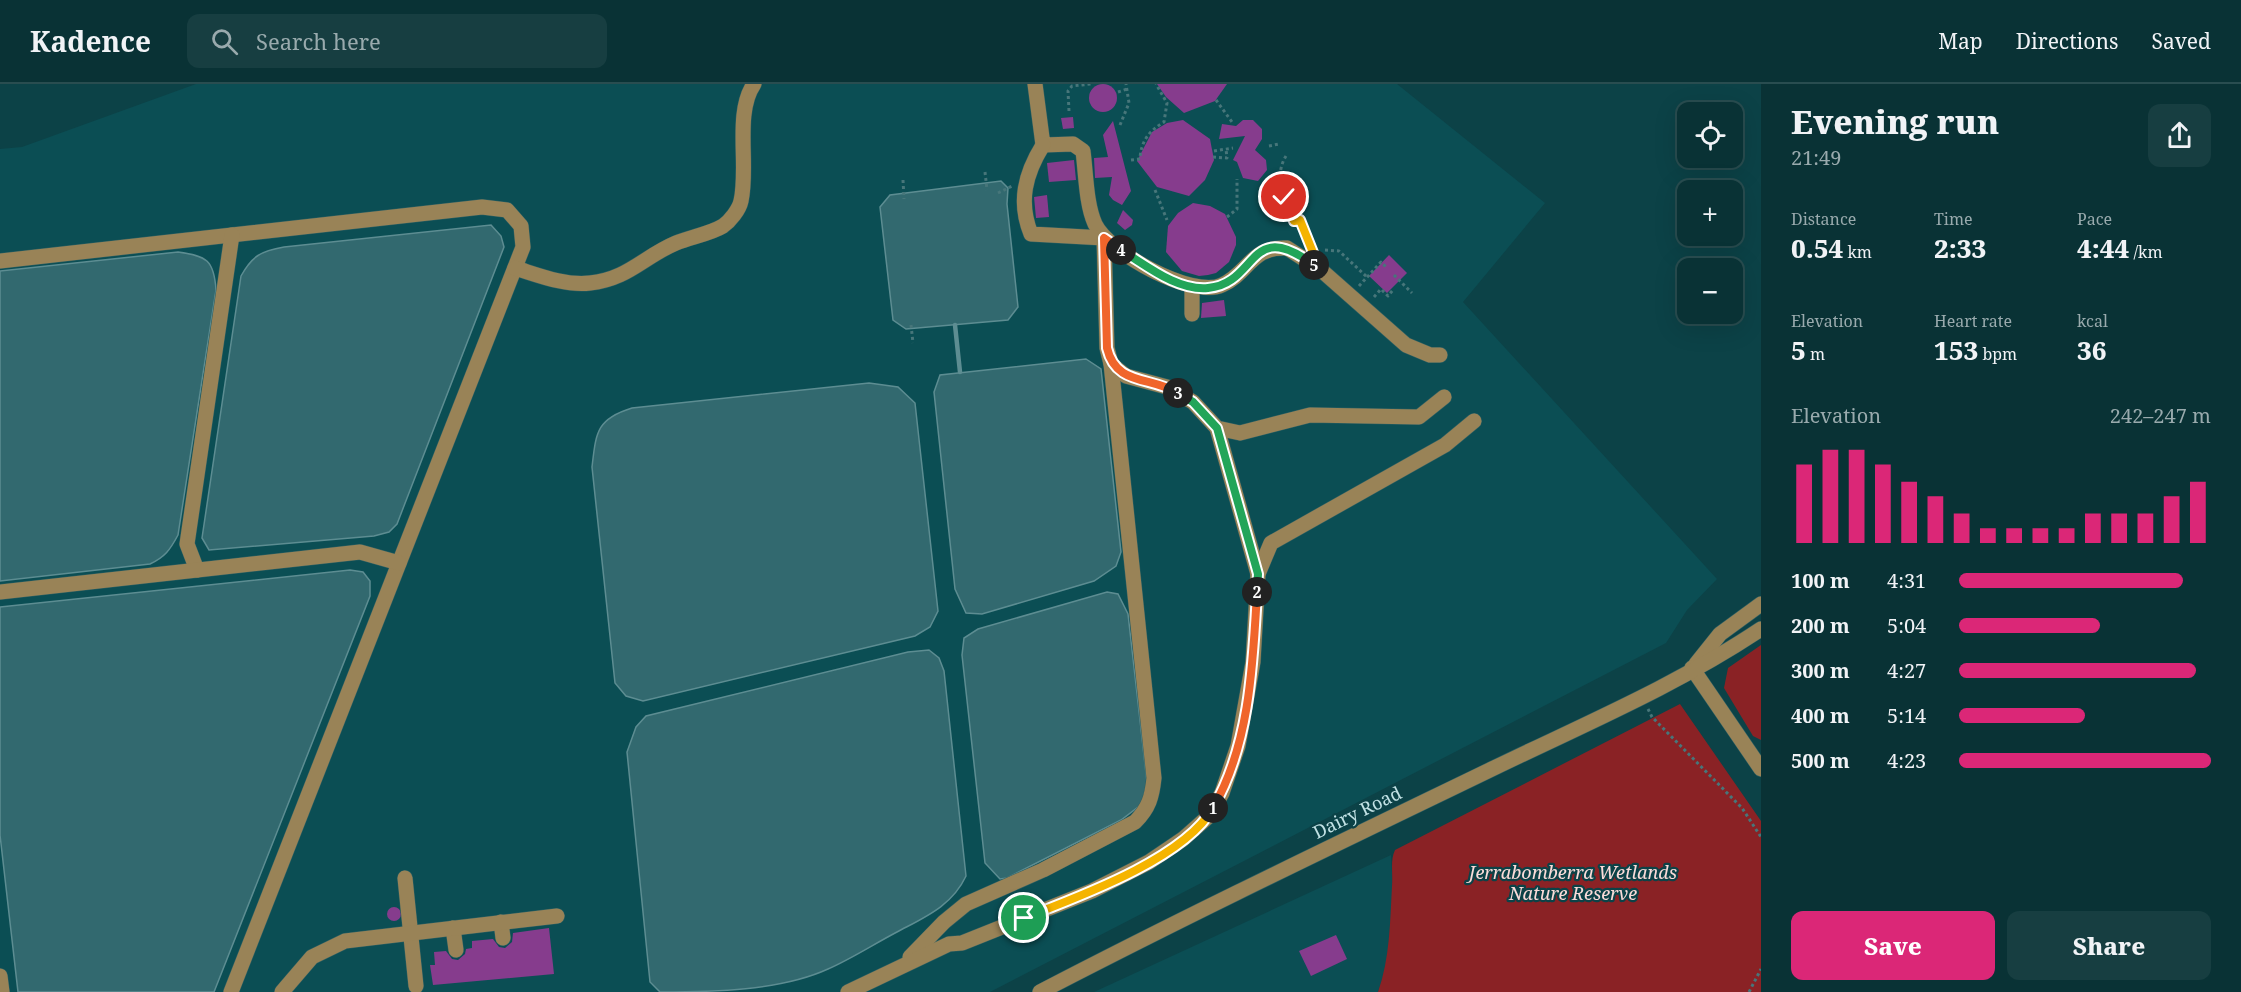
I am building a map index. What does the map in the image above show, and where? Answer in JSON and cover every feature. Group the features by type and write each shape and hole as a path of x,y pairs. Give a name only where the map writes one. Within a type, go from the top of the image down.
{"street":[{"path":"514,268 558,280 589,283 622,276 673,244 722,226 735,214 741,202 745,166 745,110 754,84"},
{"path":"1035,84 1043,145 1034,159 1023,192 1024,217 1031,234 1104,238"},
{"path":"1043,145 1072,144 1083,151 1094,223 1104,238 1176,282 1192,288 1221,286 1262,250 1275,247 1287,248 1320,270 1406,345 1430,355 1440,355"},
{"path":"0,261 482,207 507,210 521,226 523,247 231,992"},
{"path":"197,570 187,544 232,235"},
{"path":"903,964 944,922 966,904 1043,870 1135,822 1146,811 1152,798 1154,778 1111,364 1107,348 1104,238"},
{"path":"1192,288 1192,314"},
{"path":"1111,364 1126,376 1167,387 1185,397 1217,428 1240,434 1310,415 1419,417 1444,398"},
{"path":"1258,574 1271,543 1445,445 1474,420"},
{"path":"848,992 949,944 962,943 1092,891 1149,862 1183,839 1209,816 1222,793 1238,746 1253,662 1258,574 1217,428"},
{"path":"0,592 360,552 399,562"},
{"name":"Dairy Road","path":"1692,668 1720,634 1761,604"},
{"name":"Dairy Road","path":"1040,992 1161,929 1642,696 1727,651 1761,629"},
{"path":"1692,668 1759,763"},
{"path":"405,878 416,986"},
{"path":"282,992 312,957 345,941 501,922 517,926 557,916"},
{"path":"501,922 503,938"},
{"path":"944,922 942,938 949,944"},
{"path":"453,928 456,950"},
{"path":"0,976 2,992"}],"path":[{"path":"1069,111 1068,91 1072,86 1091,84"},
{"path":"1120,125 1129,103 1126,84"},
{"path":"1131,160 1140,159 1143,143 1149,134 1164,122 1167,103 1156,84"},
{"path":"1118,92 1127,89"},
{"path":"1216,100 1232,123"},
{"path":"1269,146 1279,144"},
{"path":"1215,151 1233,148"},
{"path":"1213,157 1227,158 1226,149"},
{"path":"1286,156 1281,169 1281,192 1290,217 1294,221 1300,220 1320,270"},
{"path":"986,172 987,190"},
{"path":"1227,217 1237,209 1237,179"},
{"path":"903,180 904,199"},
{"path":"998,194 1015,184"},
{"path":"1155,189 1167,220"},
{"path":"1325,250 1339,251 1367,277"},
{"path":"1361,284 1381,262 1387,268"},
{"path":"1394,275 1412,293"},
{"path":"1382,291 1388,296 1393,290"},
{"path":"911,325 913,343"},
{"path":"1642,696 1652,717 1742,808 1761,837"},
{"path":"1749,992 1761,969"}],"shaded area":[{"path":"196,84 1397,84 1545,203 1463,302 1717,579 1687,610 1666,643 990,992 0,992 0,149 22,147"},
{"path":"1001,181 1008,188 1007,204 1018,307 1008,320 906,329 893,320 880,207 890,195"},
{"path":"491,225 501,236 504,247 397,524 389,532 374,536 209,550 202,538 241,276 253,259 269,250 284,247"},
{"path":"178,252 196,255 207,261 213,272 216,290 178,535 167,553 150,564 0,581 0,271"},
{"path":"1086,359 1101,369 1121,552 1116,566 1094,581 982,614 966,613 955,589 934,392 940,375"},
{"path":"869,383 898,387 915,403 938,611 930,627 915,636 643,701 626,696 615,683 592,467 600,429 611,417 632,408"},
{"path":"350,570 363,572 370,581 370,596 214,992 18,992 0,835 0,607"},
{"path":"1107,592 1118,594 1128,614 1147,782 1142,804 1121,820 1007,878 1000,879 985,863 962,655 964,638 978,629"},
{"path":"929,650 939,658 944,671 966,876 953,895 937,910 918,921 845,961 809,976 789,982 746,989 660,992 650,982 627,752 636,727 646,716 908,652"},
{"path":"1391,855 1396,938 1378,992 1094,992"}],"green space":[{"path":"1761,645 1761,740 1753,736 1724,688 1728,668"},
{"name":"Jerrabomberra Wetlands Nature Reserve","path":"1680,704 1761,821 1761,992 1378,992 1387,953 1392,862 1395,850"}],"building":[{"path":"1103,84 1113,88 1117,98 1113,108 1103,112 1093,108 1089,98 1093,88"},
{"path":"1157,84 1227,84 1215,101 1184,113 1166,97"},
{"path":"1073,117 1074,128 1063,129 1061,118"},
{"path":"1183,120 1210,139 1214,160 1205,180 1189,196 1157,187 1137,161 1152,132 1167,123"},
{"path":"1243,120 1253,120 1262,129 1262,139 1255,150 1266,160 1267,170 1258,181 1243,178 1237,162 1233,160 1245,136 1219,139 1222,124 1236,126"},
{"path":"1113,121 1131,191 1122,205 1109,195 1112,177 1095,178 1094,158 1108,157 1103,135"},
{"path":"1074,160 1076,180 1049,182 1047,163"},
{"path":"1047,195 1049,217 1036,218 1034,197"},
{"path":"1193,203 1210,206 1225,214 1236,237 1236,245 1229,262 1216,273 1199,276 1182,271 1166,252 1168,226 1178,213"},
{"path":"1123,210 1133,220 1132,225 1125,230 1117,223"},
{"path":"1389,255 1407,273 1387,293 1369,276"},
{"path":"1224,300 1226,316 1201,318 1202,303"},
{"path":"391,907 397,907 401,914 397,921 391,921 387,917 387,911"},
{"path":"549,928 554,974 433,985 430,965 435,965 434,952 446,951 452,959 458,960 465,954 466,949 472,948 472,941 493,939 499,947 505,948 512,942 513,933"},
{"path":"1336,935 1347,959 1311,976 1299,951"}],"waterway":[{"path":"955,325 960,372"}],"route":[{"path":"1024,918 1092,891 1149,862 1183,839 1209,816 1222,793 1238,746 1253,662 1258,574 1217,428 1193,402 1167,387 1126,376 1111,364 1107,348 1104,238 1137,260 1176,282 1192,288 1221,286 1233,278 1262,250 1275,247 1287,248 1320,270 1300,220 1294,221 1290,217 1284,197"}]}
